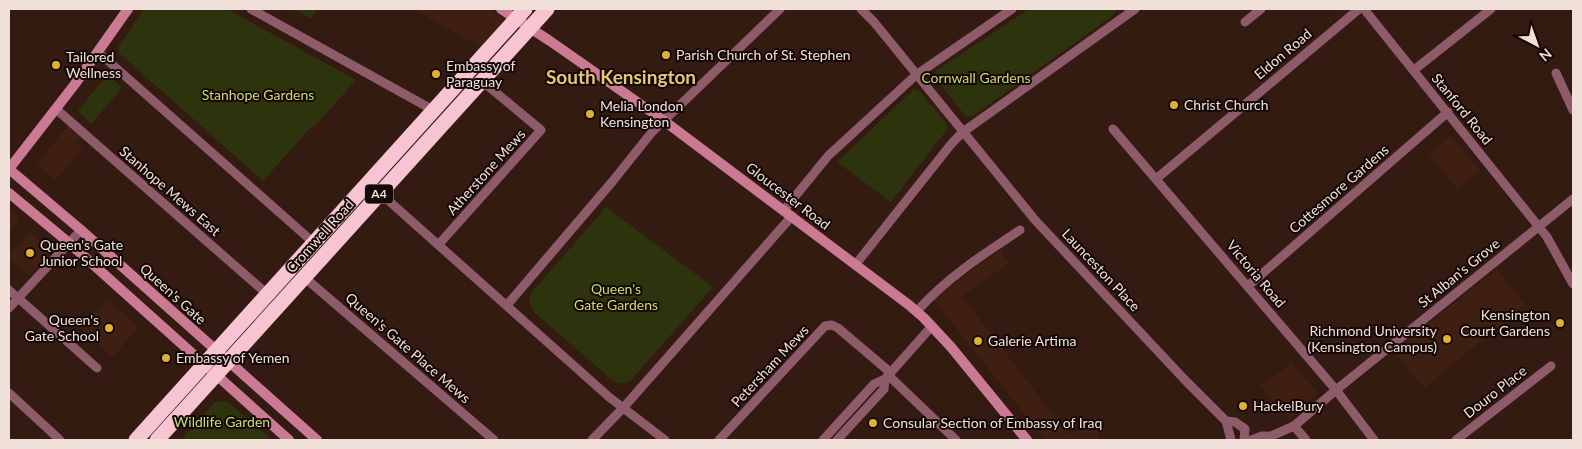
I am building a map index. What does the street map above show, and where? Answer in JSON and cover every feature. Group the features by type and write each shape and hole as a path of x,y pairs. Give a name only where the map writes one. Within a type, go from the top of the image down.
{"highway":[{"name":"Cromwell Road","path":"157,440 547,9"},
{"name":"Cromwell Road","path":"136,440 521,14"}],"street":[{"path":"9,169 56,109 128,9"},
{"path":"251,9 433,110"},
{"name":"Gloucester Road","path":"501,9 521,14 530,27 663,120 917,311 932,326 1027,440"},
{"path":"507,305 663,120 780,9"},
{"path":"861,9 874,22 963,132"},
{"path":"592,440 624,407 788,213 828,156 916,75 1012,9"},
{"path":"1244,22 1260,9"},
{"name":"Eldon Road","path":"1156,179 1359,9"},
{"name":"Stanford Road","path":"1364,9 1547,236 1573,284"},
{"path":"1414,70 1481,12 1491,9"},
{"path":"856,264 952,143 963,132 1132,10"},
{"path":"98,52 314,243"},
{"path":"1556,73 1573,110"},
{"name":"Atherstone Mews","path":"439,244 541,130 482,81"},
{"name":"Stanhope Mews East","path":"56,109 267,294"},
{"name":"Cottesmore Gardens","path":"1248,286 1448,112"},
{"name":"Victoria Road","path":"1113,128 1336,390 1374,440"},
{"name":"Launceston Place","path":"963,132 1035,220 1184,379 1226,421 1235,422 1245,429 1244,440"},
{"name":"Queen's Gate","path":"9,169 81,230 318,440"},
{"path":"9,193 68,242 289,440"},
{"path":"380,193 610,397 665,440"},
{"name":"St Alban's Grove","path":"1251,440 1262,436 1271,436 1294,426 1573,199"},
{"path":"9,308 81,230"},
{"path":"917,311 949,279 1020,230"},
{"name":"Queen's Gate Place Mews","path":"304,277 494,440"},
{"path":"9,290 97,368"},
{"name":"Petersham Mews","path":"719,440 825,326 832,325 838,328 888,376"},
{"path":"823,440 874,384 888,376 932,326"},
{"name":"Douro Place","path":"1456,440 1551,366"},
{"path":"837,440 884,389 888,376"},
{"path":"888,376 956,440"},
{"path":"9,393 60,440"},
{"path":"1226,421 1230,440"},
{"path":"1294,426 1306,440"}],"shaded area":[{"path":"413,9 486,9 505,19 481,47"},
{"path":"70,123 82,134 75,142 83,149 55,180 37,164"},
{"path":"1451,136 1480,170 1458,189 1429,155"},
{"path":"9,208 20,218 9,231"},
{"name":"Queen's Gate Junior School","path":"30,232 51,251 29,276 9,258 9,255"},
{"path":"1000,250 1009,263 962,296 1067,433 1098,427 1098,440 1045,440 934,300"},
{"name":"Richmond University (Kensington Campus)","path":"1497,269 1525,305 1424,388 1394,352"},
{"name":"Queen's Gate School","path":"107,299 138,327 113,357 81,329"},
{"path":"1291,362 1318,394 1289,419 1260,385 1276,375"}],"green space":[{"name":"Stanhope Gardens","path":"144,9 227,9 356,80 263,181 119,53 118,47"},
{"path":"293,9 318,9 311,18"},
{"name":"Cornwall Gardens","path":"1029,9 1116,9 1116,11 1112,16 973,116 966,117 937,80 935,73"},
{"path":"106,76 109,76 122,88 91,124 78,111"},
{"name":"Cornwall Gardens","path":"914,89 919,91 946,123 948,128 891,202 837,162"},
{"name":"Queen's Gate Gardens","path":"606,207 713,287 631,380 624,383 613,381 535,313 529,302 531,293"},
{"name":"Wildlife Garden","path":"227,401 272,440 181,440 215,402"}],"place":[{"name":"Parish Church of St. Stephen","path":"666,55"},
{"name":"Tailored Wellness","path":"56,65"},
{"name":"Embassy of Paraguay","path":"436,74"},
{"name":"Christ Church","path":"1174,105"},
{"name":"Melia London Kensington","path":"590,114"},
{"name":"Queen's Gate Junior School","path":"30,253"},
{"name":"Kensington Court Gardens","path":"1560,323"},
{"name":"Queen's Gate School","path":"109,328"},
{"name":"Richmond University (Kensington Campus)","path":"1447,339"},
{"name":"Galerie Artima","path":"978,341"},
{"name":"Embassy of Yemen","path":"166,358"},
{"name":"HackelBury","path":"1243,406"},
{"name":"Consular Section of Embassy of Iraq","path":"873,423"}],"district":[{"name":"South Kensington","path":"621,77"}]}
